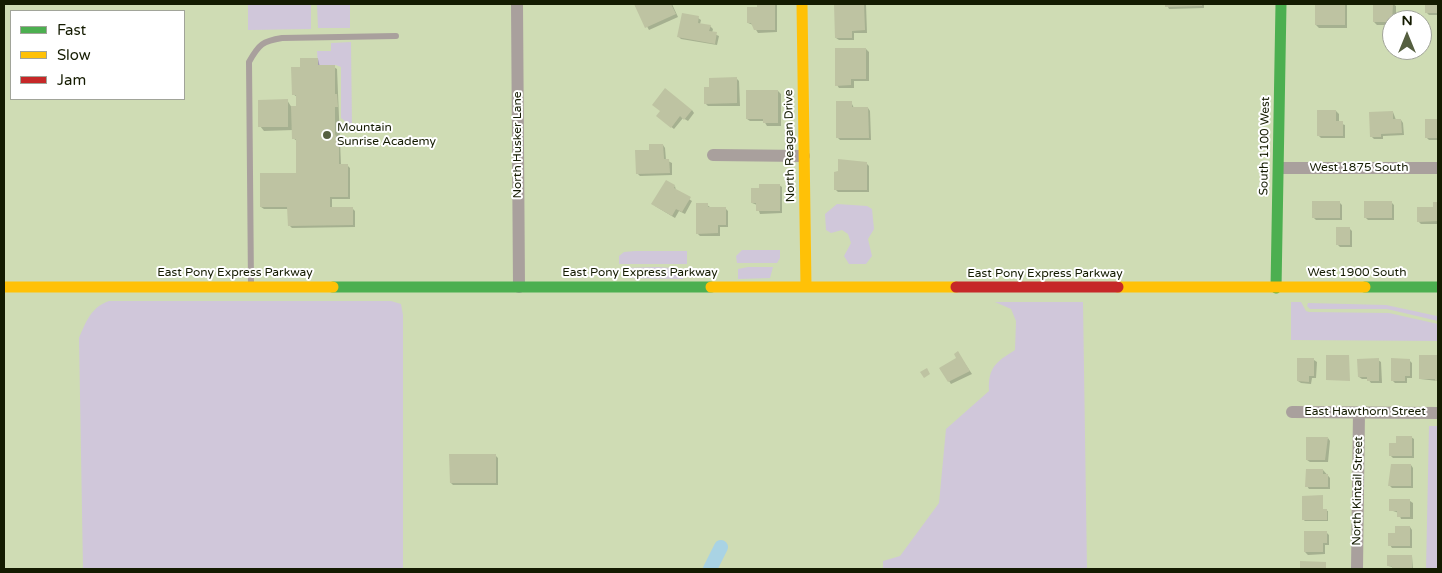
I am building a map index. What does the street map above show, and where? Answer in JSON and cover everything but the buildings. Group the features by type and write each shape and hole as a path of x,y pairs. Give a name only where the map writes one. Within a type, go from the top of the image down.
{"street":[{"name":"North Husker Lane","path":"517,4 519,286"},
{"name":"North Reagan Drive","path":"802,4 806,287"},
{"name":"South 1100 West","path":"1276,288 1281,4"},
{"path":"713,155 804,156"},
{"name":"West 1875 South","path":"1279,168 1438,168"},
{"name":"East Pony Express Parkway","path":"4,287 1276,288"},
{"name":"West 1900 South","path":"1276,288 1438,287"},
{"name":"East Hawthorn Street","path":"1292,412 1438,413"},
{"name":"North Kintail Street","path":"1357,569 1360,412"}],"lane":[{"path":"252,286 249,62 266,40 282,38 396,36"}],"shaded area":[{"path":"248,4 311,4 311,29 248,30"},
{"path":"317,4 350,4 350,28 318,28"},
{"path":"351,42 352,127 341,118 341,67 336,65 318,65 317,51 331,51 331,43"},
{"path":"837,204 867,206 872,209 874,229 868,239 872,256 866,264 849,264 844,256 851,243 848,234 842,230 831,233 826,230 825,214"},
{"path":"742,250 780,250 780,258 777,263 737,263 736,256"},
{"path":"687,251 687,264 619,264 619,256 624,252"},
{"path":"658,267 683,269 683,279 623,278 623,268"},
{"path":"773,267 770,278 738,279 738,269"},
{"path":"109,301 391,301 401,304 403,315 403,569 83,569 79,338 93,311"},
{"path":"995,302 1083,302 1087,569 883,569 883,561 900,556 939,503 946,429 989,391 990,376 994,366 1015,350 1016,321 1011,309"},
{"path":"1291,302 1301,302 1306,311 1309,312 1389,313 1438,324 1438,341 1291,340"},
{"path":"1308,303 1386,305 1437,316 1438,321 1387,309 1310,309 1307,306"},
{"path":"1429,426 1438,426 1438,569 1426,569"}],"waterway":[{"path":"710,569 721,547"}],"traffic: fast":[{"path":"1276,288 1281,4"},
{"path":"333,287 711,287"},
{"path":"1365,287 1438,287"}],"traffic: slow":[{"path":"802,4 806,287"},
{"path":"4,287 333,287"},
{"path":"711,287 956,287"},
{"path":"1118,287 1365,287"}],"traffic: jam":[{"path":"956,287 1118,287"}],"place":[{"name":"Mountain Sunrise Academy","path":"327,135"}]}
